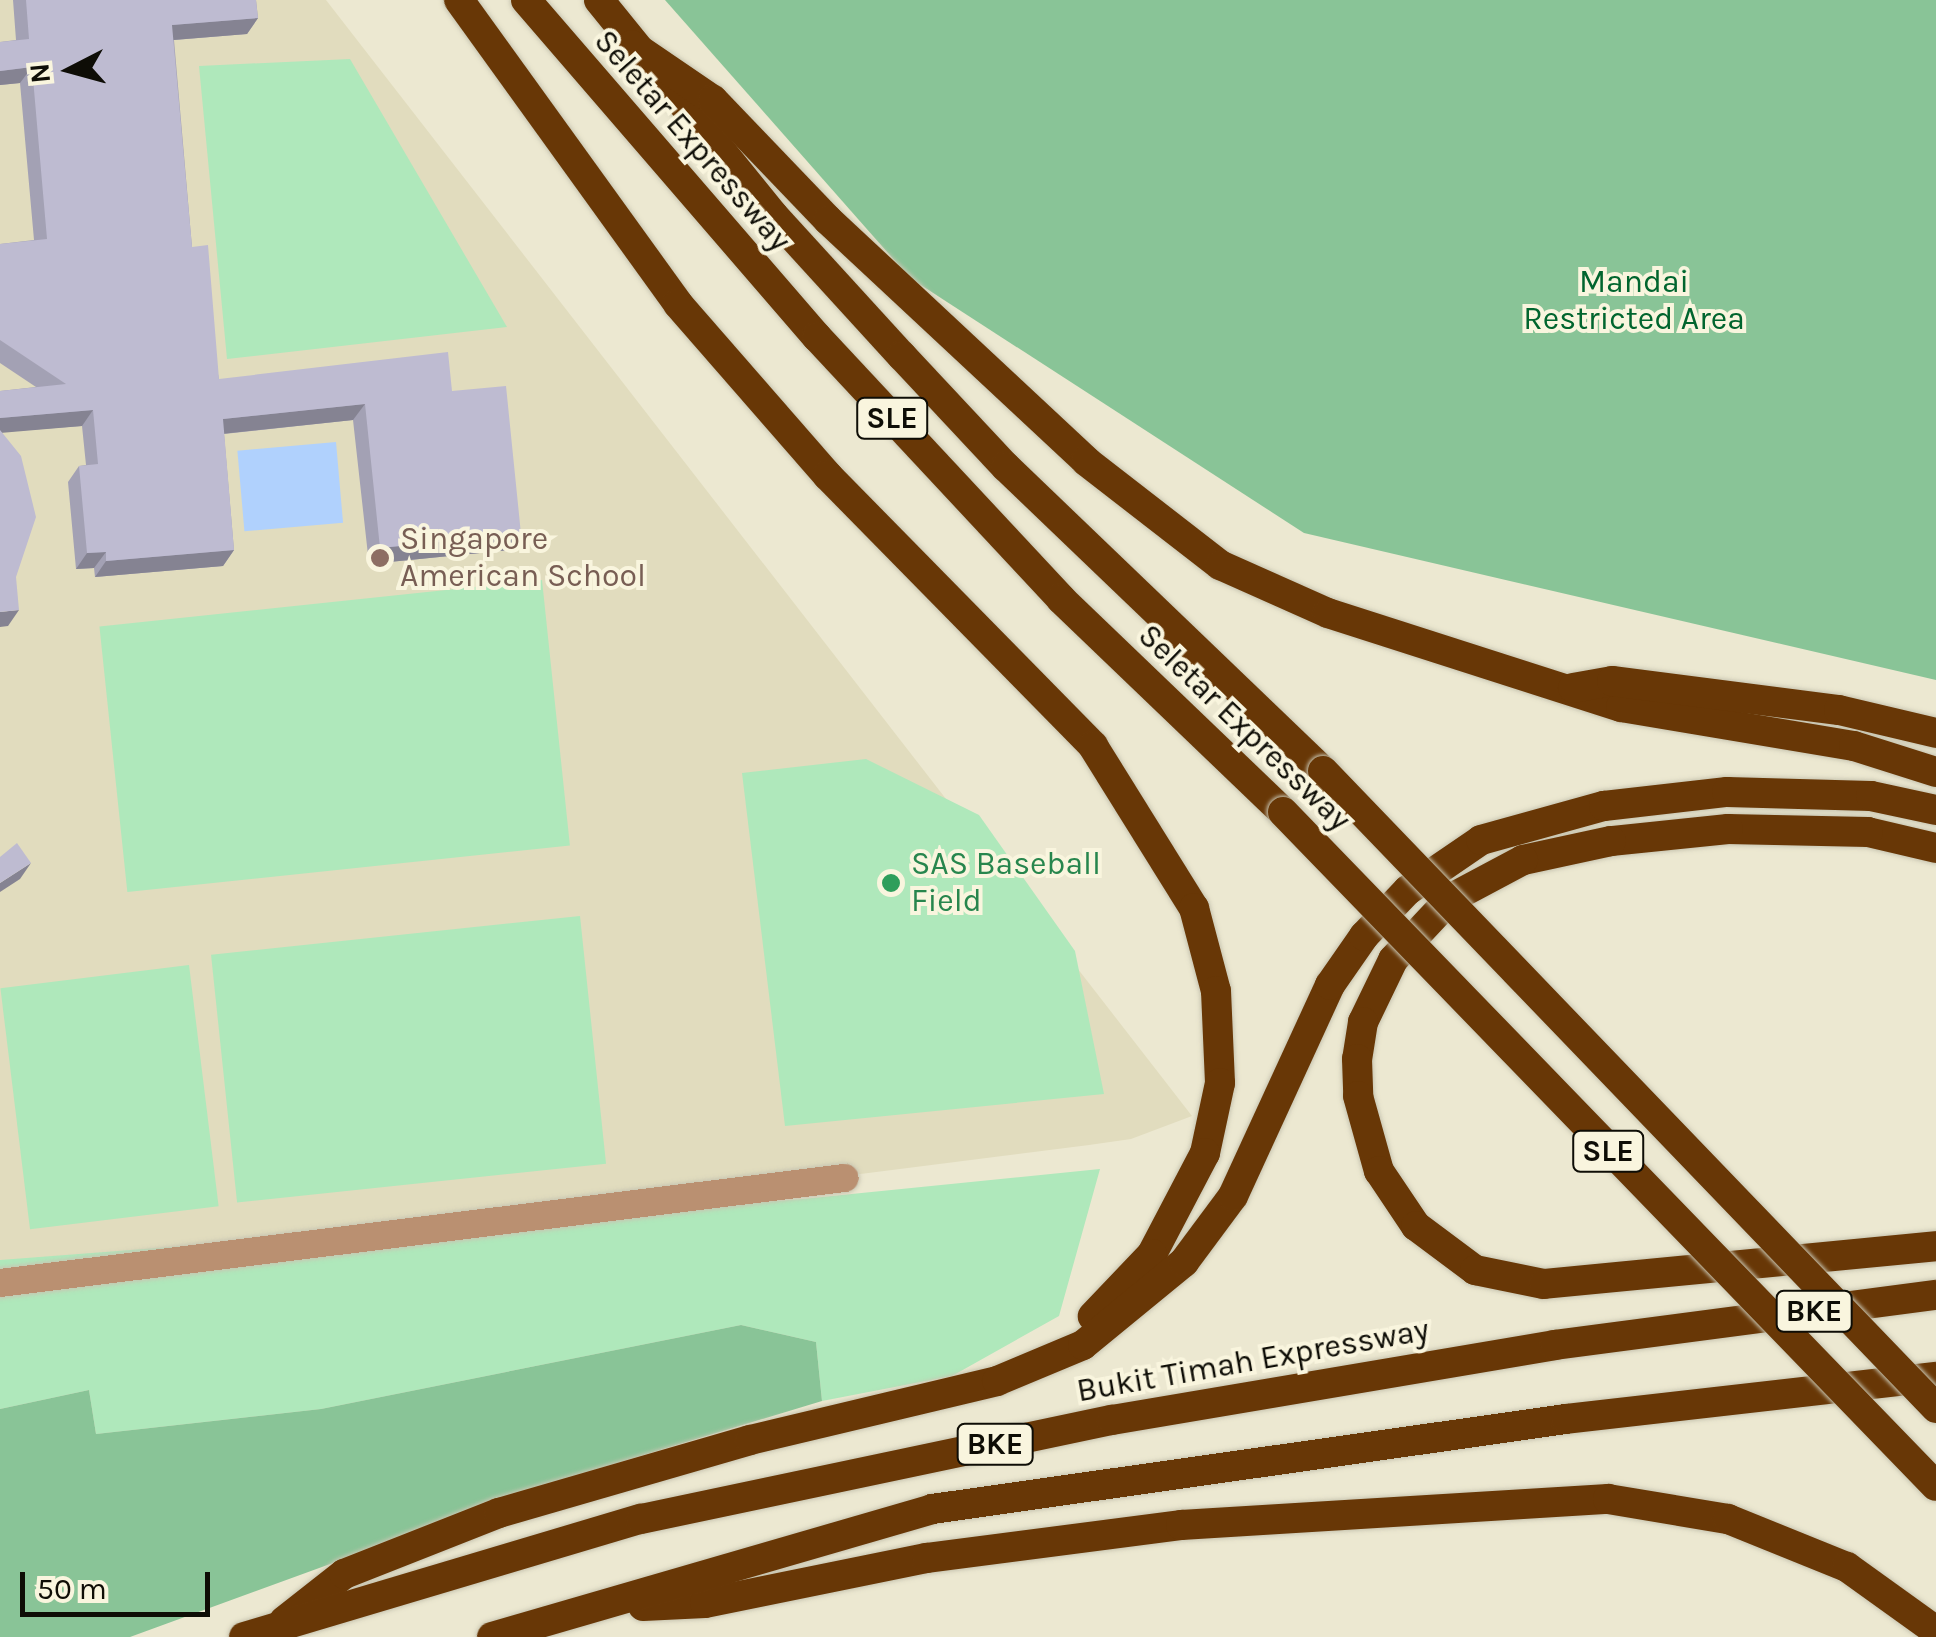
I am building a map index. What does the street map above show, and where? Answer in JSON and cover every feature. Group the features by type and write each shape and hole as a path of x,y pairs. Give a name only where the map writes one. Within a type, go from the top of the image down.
{"highway":[{"path":"459,0 678,304 828,476 1093,746 1149,828 1194,908 1216,990 1220,1083 1182,1206 1125,1288 1063,1337 962,1390"},
{"name":"Seletar Expressway","path":"526,0 816,338 1061,598 1283,812 1936,1486"},
{"name":"Seletar Expressway","path":"599,0 774,216 1006,467 1324,771 1936,1408"},
{"path":"632,45 713,100 828,220 1086,462 1220,565 1328,612 1621,707 1854,746 1936,772"},
{"path":"1565,690 1612,681 1840,710 1936,733"},
{"path":"284,1622 344,1574 499,1513 750,1440 962,1390 1058,1358 1150,1294 1184,1262 1233,1196 1330,985 1364,936 1408,890 1481,840 1604,806 1727,792 1871,796 1936,810"},
{"path":"1936,848 1868,832 1728,829 1611,841 1522,860 1450,899 1393,960 1363,1022 1358,1059 1366,1136 1396,1200 1445,1252 1476,1270 1544,1284 1936,1246"},
{"name":"Bukit Timah Expressway","path":"244,1637 640,1519 1112,1420 1555,1345 1936,1295"},
{"name":"BKE","path":"492,1637 932,1509 1200,1467 1936,1377"},
{"path":"1856,1386 1936,1385"},
{"path":"602,1608 705,1603 927,1558 1181,1525 1608,1498 1728,1520 1847,1567 1936,1631"}],"street":[{"path":"0,1283 844,1178"}],"shaded area":[{"name":"Singapore American School","path":"0,0 326,0 1192,1116 1131,1139 1089,1145 0,1283"}],"green space":[{"name":"Mandai Restricted Area","path":"665,0 1936,0 1936,680 1304,533 910,278"},
{"path":"350,59 507,327 227,359 199,66"},
{"path":"542,580 570,846 127,892 99,627"},
{"name":"SAS Baseball Field","path":"866,759 979,815 1075,951 1104,1094 785,1126 742,773"},
{"path":"580,916 606,1164 237,1202 211,955"},
{"path":"189,965 219,1206 30,1229 0,988"},
{"path":"1100,1169 1059,1316 952,1376 822,1401 816,1342 741,1325 321,1409 96,1434 89,1390 0,1409 0,1260 802,1199"},
{"path":"741,1325 816,1342 822,1401 558,1481 130,1637 0,1637 0,1409 89,1390 96,1434 321,1409"}],"water":[{"path":"336,442 343,523 244,531 237,451"}],"building":[{"path":"26,0 256,0 258,18 172,25 192,247 208,245 219,379 448,352 452,391 506,386 521,534 380,548 365,404 223,419 234,550 106,561 106,552 87,553 79,466 98,464 93,410 0,418 0,391 66,384 0,340 0,244 47,239 32,67 0,71 0,42 29,39"},
{"path":"0,430 21,456 36,517 16,577 19,610 0,612"},
{"path":"17,843 31,863 0,883 0,857"}],"place":[{"name":"Singapore American School","path":"380,558"},
{"name":"SAS Baseball Field","path":"891,883"}]}
